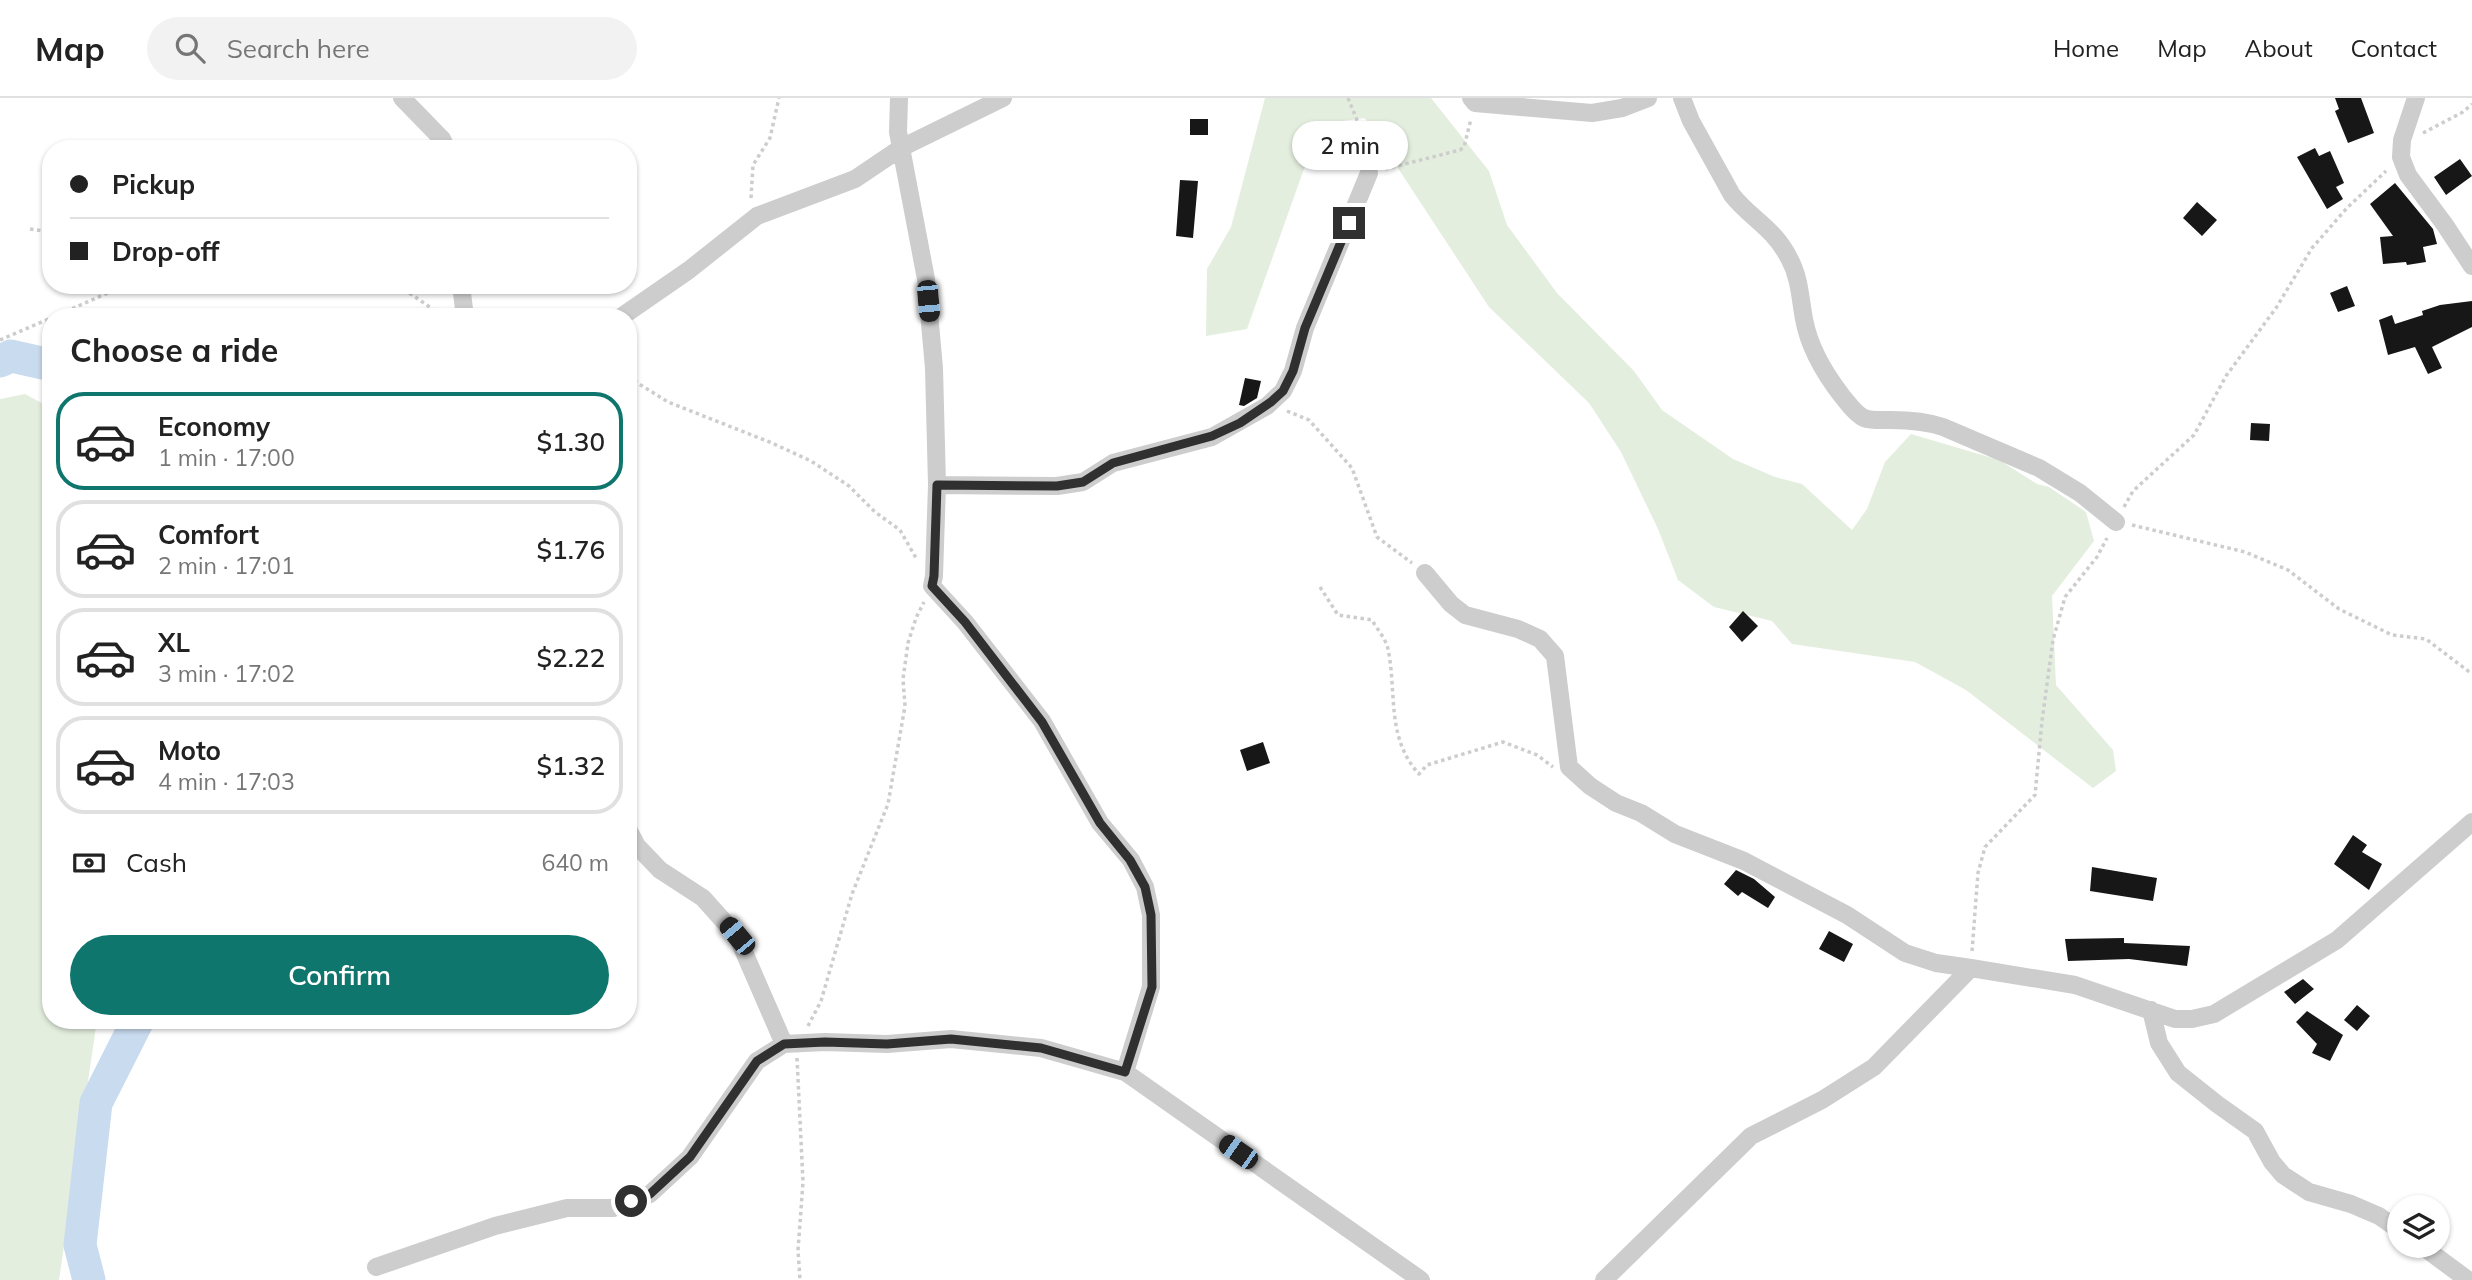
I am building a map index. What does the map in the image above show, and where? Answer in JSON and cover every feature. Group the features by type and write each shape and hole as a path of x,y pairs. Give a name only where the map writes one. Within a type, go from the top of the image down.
{"street":[{"path":"402,98 442,140"},
{"path":"899,98 898,132 926,279 934,368 937,485 932,586 965,622 1042,722 1100,823 1130,860 1145,887 1151,915 1152,987 1125,1072"},
{"path":"634,308 757,216 855,179 901,148 1003,98"},
{"path":"1473,100 1592,114 1622,108 1647,98"},
{"path":"1682,98 1703,145 1732,195 1771,231 1791,261 1803,297 1804,318 1811,342 1827,374 1855,412 1863,418 1874,420 1928,422 1943,427 2039,468 2080,493 2116,522"},
{"path":"2416,98 2402,140 2401,156 2408,175 2472,266"},
{"path":"937,485 1057,486 1083,482 1113,463 1212,436 1240,423 1271,402 1283,391 1293,371 1305,328 1369,173"},
{"path":"1425,573 1451,604 1465,615 1518,629 1540,639 1555,656 1569,767 1590,786 1675,834 1744,861 1847,915 1905,953 1936,963 2075,985 2175,1019 2192,1019 2214,1014 2337,940 2472,822"},
{"path":"637,846 660,870 703,898 737,936 790,1044"},
{"path":"1604,1280 1751,1136 1822,1100 1874,1067 1971,968"},
{"path":"2151,1010 2159,1043 2178,1073 2255,1131 2272,1162 2283,1175 2309,1192 2351,1204 2387,1222"},
{"path":"376,1267 495,1226 566,1208 613,1208 650,1194 690,1157 757,1061 790,1044 887,1044 951,1039 1041,1048 1125,1072 1421,1280"},
{"path":"2438,1258 2468,1280"}],"path":[{"path":"750,222 753,165 770,138 779,98"},
{"path":"1348,98 1359,125 1369,173 1460,150 1464,147 1473,100"},
{"path":"1971,968 1978,873 1986,847 2035,795 2053,640 2065,597 2097,557 2133,491 2194,435 2226,376 2276,308 2312,248 2347,208 2401,156 2416,136 2463,112 2472,104"},
{"path":"30,229 42,231"},
{"path":"75,308 110,294"},
{"path":"411,294 431,308"},
{"path":"0,340 42,321"},
{"path":"637,383 668,402 811,461 849,486 875,512 900,530 932,586 916,618 908,643 903,679 905,706 888,804 852,894 821,1002 790,1044 803,1182 798,1250 800,1280"},
{"path":"1271,402 1309,420 1352,468 1377,537 1425,573"},
{"path":"2116,522 2245,552 2288,570 2339,608 2392,635 2426,639 2472,674"},
{"path":"1320,587 1338,615 1372,620 1387,646 1396,731 1407,761 1419,774 1427,765 1503,743 1536,755 1560,772 1569,767"}],"green space":[{"path":"1265,98 1431,98 1489,171 1507,225 1557,293 1634,371 1662,410 1733,459 1775,477 1802,484 1852,530 1867,509 1885,462 1911,434 1999,460 2037,484 2049,487 2086,512 2094,541 2052,596 2056,685 2113,750 2116,771 2093,788 1966,690 1915,662 1792,644 1772,621 1714,607 1678,580 1658,529 1621,452 1589,403 1489,307 1365,118 1320,124 1247,329 1206,336 1207,269 1231,227"},
{"path":"25,394 42,403 42,1029 96,1029 59,1280 0,1280 0,399"}],"building":[{"path":"2335,98 2361,98 2374,133 2348,143 2335,111 2339,109"},
{"path":"1190,119 1208,119 1208,135 1190,135"},
{"path":"2315,148 2319,156 2330,151 2344,183 2336,187 2343,199 2327,209 2297,157"},
{"path":"2460,159 2472,176 2446,195 2434,177"},
{"path":"1180,180 1198,181 1193,238 1176,236"},
{"path":"2395,183 2433,229 2437,244 2423,247 2426,262 2407,265 2406,262 2383,264 2380,237 2393,236 2370,204"},
{"path":"2197,202 2217,220 2202,236 2183,218"},
{"path":"2347,286 2355,306 2338,312 2330,293"},
{"path":"2472,301 2472,327 2432,347 2442,368 2428,374 2415,347 2388,355 2379,320 2392,315 2395,324 2423,315 2422,311 2440,305"},
{"path":"1245,378 1261,381 1257,398 1244,406 1239,405"},
{"path":"2251,423 2270,424 2269,441 2250,440"},
{"path":"1743,611 1758,626 1742,642 1729,627"},
{"path":"1263,742 1270,763 1247,771 1240,750"},
{"path":"2353,835 2367,845 2362,852 2382,864 2369,890 2334,864"},
{"path":"2092,867 2157,878 2153,901 2090,891"},
{"path":"1736,870 1754,879 1775,897 1768,908 1742,892 1738,896 1724,884"},
{"path":"1829,931 1853,944 1844,962 1819,949"},
{"path":"2124,938 2124,943 2190,946 2187,966 2129,959 2068,961 2065,939"},
{"path":"2303,979 2314,989 2295,1004 2284,992"},
{"path":"2357,1005 2370,1016 2357,1031 2344,1020"},
{"path":"2307,1011 2343,1035 2330,1061 2312,1053 2317,1044 2296,1022"}],"waterway":[{"path":"0,361 11,356 42,363"},
{"path":"89,1280 80,1245 96,1103 133,1029"}],"route":[{"path":"631,1201 650,1194 690,1157 757,1061 784,1044 887,1044 951,1039 1041,1048 1125,1072 1152,987 1151,915 1145,887 1130,860 1100,823 1042,722 965,622 932,586 937,485 1057,486 1083,482 1113,463 1212,436 1267,406 1283,391 1293,371 1305,328 1349,223"}]}
